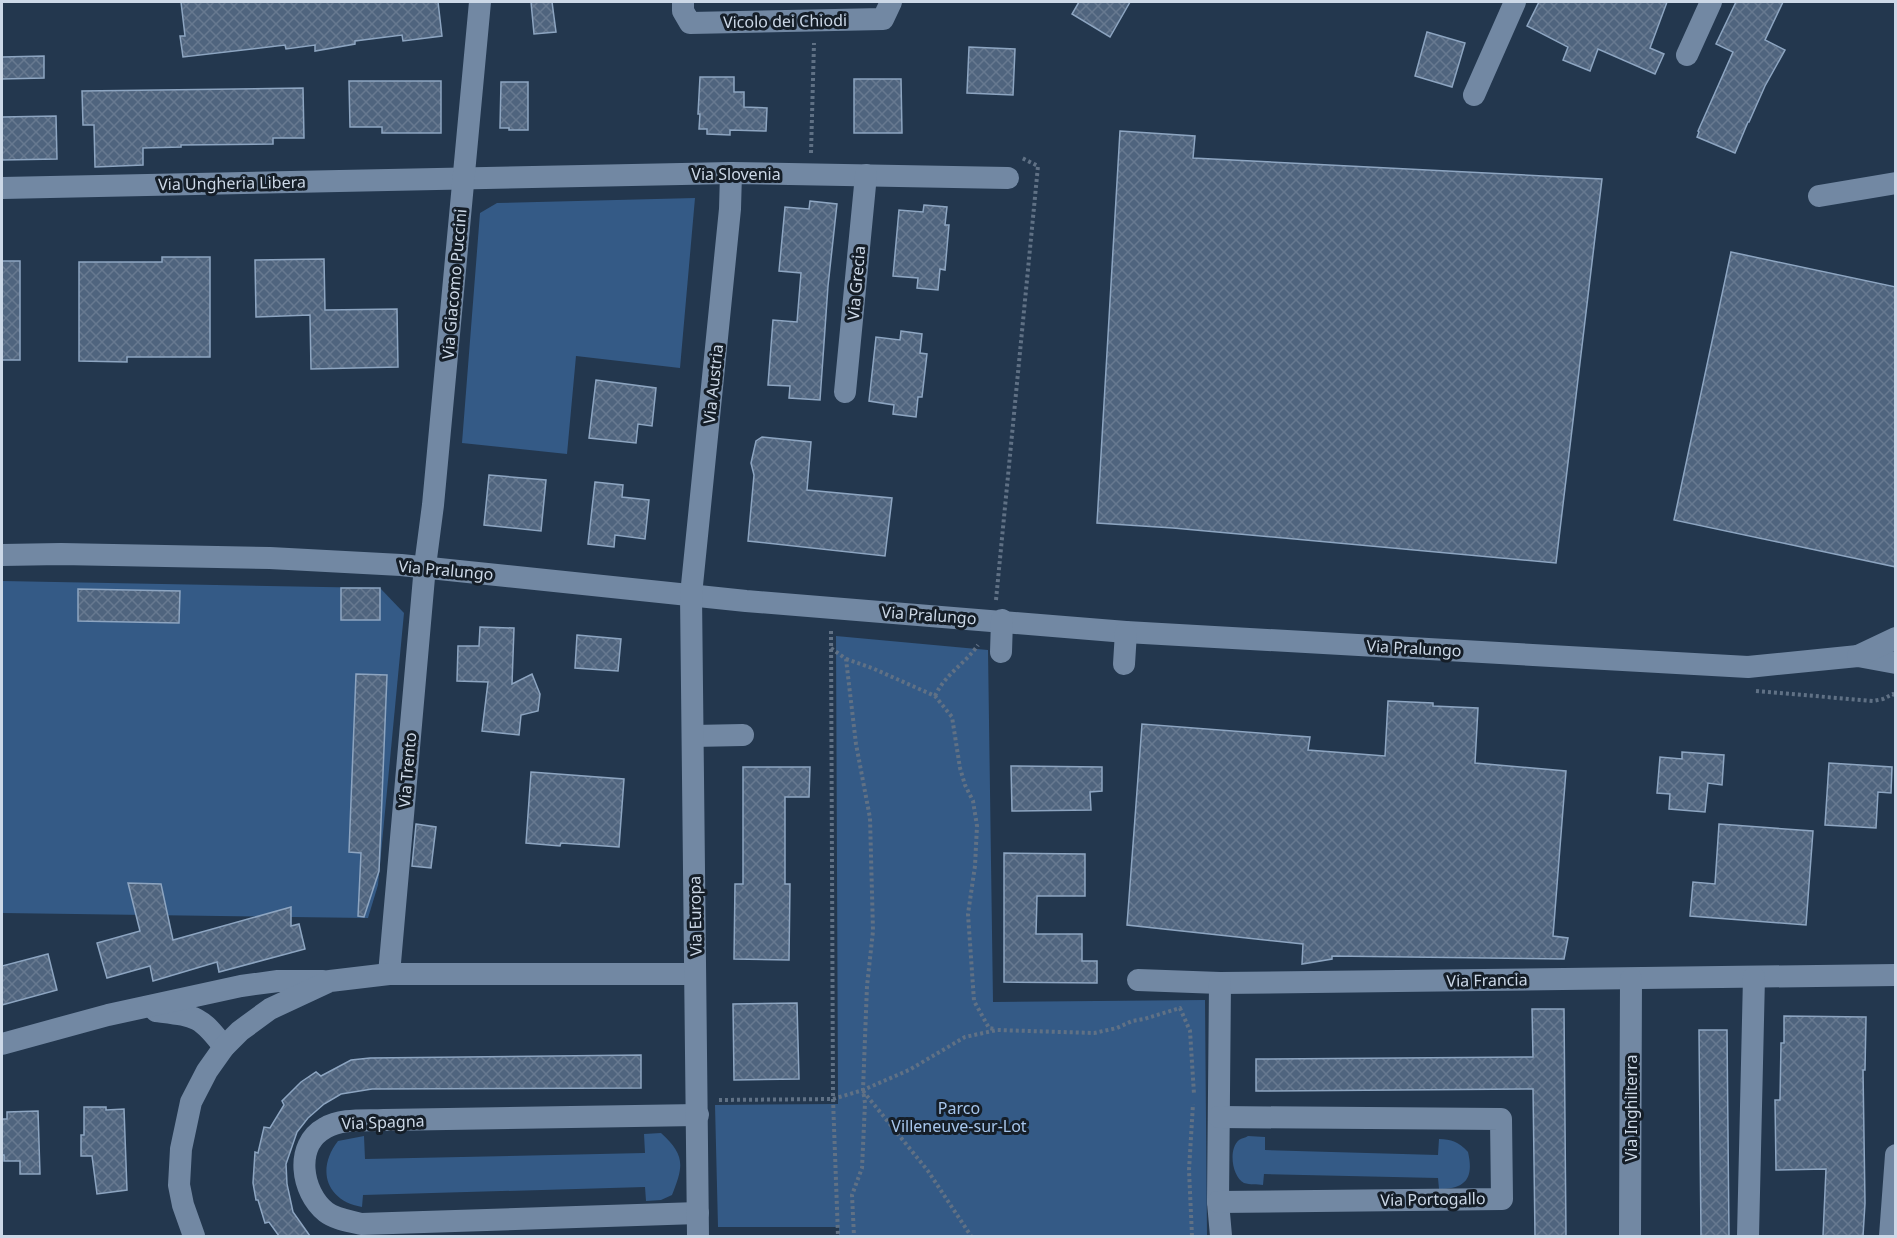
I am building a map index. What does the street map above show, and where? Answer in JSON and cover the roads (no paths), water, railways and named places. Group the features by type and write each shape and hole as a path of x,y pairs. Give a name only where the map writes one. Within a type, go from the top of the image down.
{"street":[{"name":"Via Giacomo Puccini","path":"425,566 434,495 480,2"},
{"name":"Vicolo dei Chiodi","path":"683,2 683,11 690,23 884,19 891,2"},
{"path":"1474,95 1515,2"},
{"path":"1687,56 1711,2"},
{"name":"Via Slovenia","path":"463,179 731,173 1008,178"},
{"name":"Via Austria","path":"691,595 730,210 731,173"},
{"name":"Via Grecia","path":"845,392 866,175"},
{"name":"Via Ungheria Libera","path":"2,188 463,179"},
{"path":"1820,196 1896,183"},
{"name":"Via Pralungo","path":"2,555 270,558 425,566 691,595 1126,632 1748,667 1858,656 1896,663"},
{"name":"Via Trento","path":"389,974 425,566"},
{"name":"Via Europa","path":"691,595 698,1236"},
{"path":"998,620 1001,652"},
{"path":"1124,664 1126,632"},
{"name":"Via Pralungo","path":"1858,656 1896,638"},
{"path":"693,736 743,735"},
{"path":"2,1044 140,1008 241,986 278,981 330,981 389,974 695,974"},
{"name":"Via Francia","path":"1138,980 1220,983 1896,975"},
{"path":"1748,1236 1754,977"},
{"name":"Via Inghilterra","path":"1630,1236 1631,979"},
{"path":"194,1236 183,1205 179,1185 183,1136 190,1102 207,1071 224,1047 240,1031 270,1009 330,981"},
{"path":"1220,983 1218,1202 1221,1236"},
{"path":"140,1008 190,1015 208,1026 224,1047"},
{"name":"Via Spagna","path":"698,1115 384,1120 337,1123 317,1133 309,1147 303,1170 312,1195 327,1213 361,1224 698,1213"},
{"name":"Via Portogallo","path":"1218,1202 1502,1199 1501,1119 1219,1117"},
{"path":"1890,1236 1896,1155"}],"park label":[{"name":"Parco Villeneuve-sur-Lot","path":"959,1117"}]}
